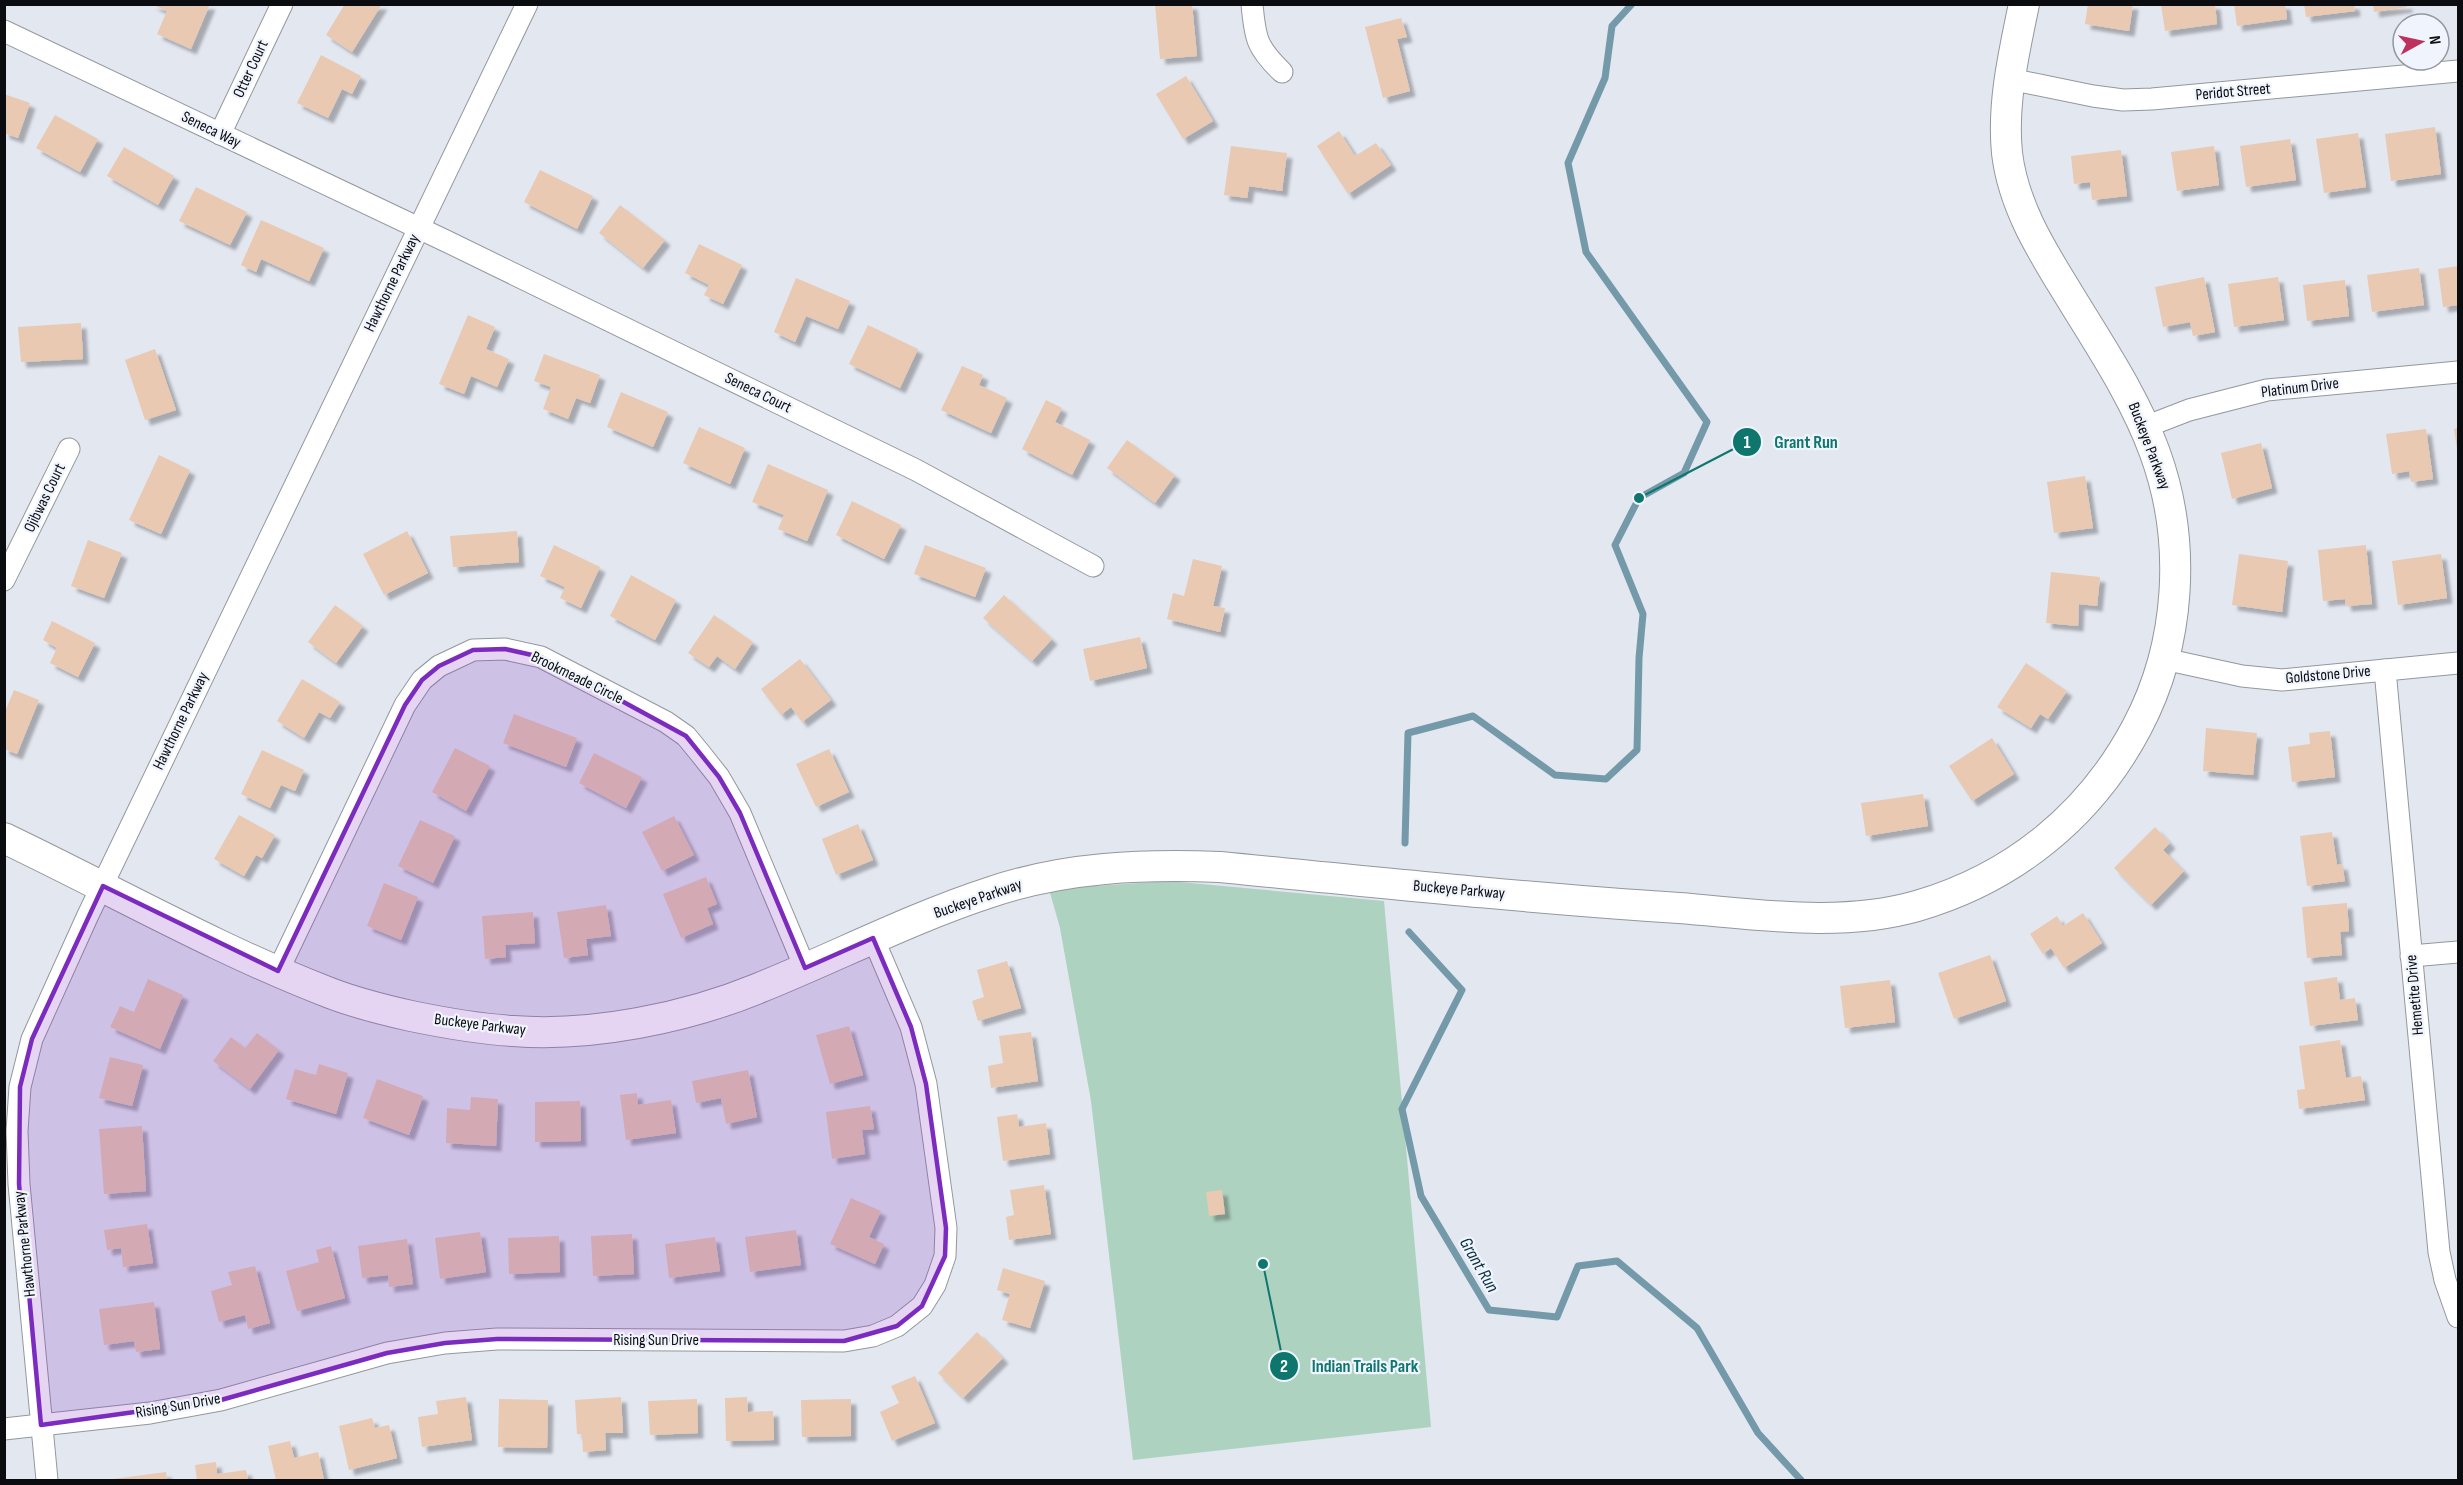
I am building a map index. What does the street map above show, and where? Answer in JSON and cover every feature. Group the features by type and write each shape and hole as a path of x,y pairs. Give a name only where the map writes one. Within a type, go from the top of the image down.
{"street":[{"name":"Otter Court","path":"220,134 282,4"},
{"name":"Hawthorne Parkway","path":"47,1480 16,1131 20,1087 32,1039 103,886 527,4"},
{"path":"1252,4 1254,28 1263,54 1282,72"},
{"name":"Buckeye Parkway","path":"4,838 157,915 332,994 387,1011 472,1027 516,1032 579,1030 640,1022 702,1008 758,989 873,938 993,891 1052,877 1130,867 1220,867 1635,905 1837,918 1914,907 1979,883 2039,846 2070,820 2101,784 2127,746 2143,715 2164,659 2175,587 2175,548 2169,498 2145,427 2128,392 2030,231 2017,196 2007,156 2006,115 2024,4"},
{"name":"Seneca Way","path":"4,31 418,229"},
{"name":"Peridot Street","path":"2010,80 2123,100 2458,71"},
{"name":"Seneca Court","path":"418,229 446,240 916,470 1093,566"},
{"name":"Platinum Drive","path":"2145,427 2189,410 2267,390 2458,372"},
{"name":"Ojibwas Court","path":"4,580 69,448"},
{"name":"Brookmeade Circle","path":"278,971 405,705 422,680 439,666 473,651 488,649 505,649 541,657 666,722 686,736 719,777 740,813 805,968"},
{"name":"Goldstone Drive","path":"2164,659 2242,676 2282,680 2458,663"},
{"name":"Hemetite Drive","path":"2385,670 2439,1252 2445,1280 2458,1316"},
{"name":"Rising Sun Drive","path":"4,1428 150,1413 221,1400 387,1353 445,1343 497,1339 844,1341 873,1336 897,1326 922,1306 935,1285 945,1256 946,1228 926,1084 911,1028 873,938"},
{"path":"2411,956 2458,952"}],"highlighted area":[{"path":"505,649 541,657 686,736 719,777 740,813 805,968 873,938 911,1027 926,1084 946,1228 945,1256 922,1306 897,1326 844,1341 497,1339 445,1343 387,1353 221,1400 41,1425 19,1184 20,1087 32,1039 103,886 278,971 405,705 422,680 439,666 473,650"}],"green space":[{"path":"1169,881 1384,901 1431,1427 1133,1460 1091,1101 1060,928 1049,889"}],"building":[{"path":"151,4 210,4 191,49 157,34 167,11"},
{"path":"345,4 382,4 352,52 326,35"},
{"path":"1155,4 1192,4 1197,56 1160,59"},
{"path":"2088,4 2133,4 2129,31 2085,24"},
{"path":"2161,4 2215,4 2217,24 2165,31"},
{"path":"2234,4 2285,4 2287,19 2237,26"},
{"path":"2304,4 2354,4 2355,11 2306,17"},
{"path":"2373,4 2407,4 2407,7 2374,12"},
{"path":"1401,18 1407,37 1397,39 1410,91 1383,98 1365,27"},
{"path":"321,55 361,76 352,94 342,89 328,118 297,103"},
{"path":"1186,76 1213,121 1183,139 1156,94"},
{"path":"4,94 30,103 18,138 4,133"},
{"path":"55,115 98,139 80,172 36,148"},
{"path":"2435,127 2441,174 2391,181 2385,134"},
{"path":"1339,131 1355,156 1376,143 1391,165 1348,194 1317,146"},
{"path":"2358,133 2366,187 2324,193 2316,139"},
{"path":"2290,139 2296,180 2246,187 2240,146"},
{"path":"1231,146 1287,153 1282,191 1249,186 1247,198 1224,195"},
{"path":"2214,146 2219,185 2177,191 2171,152"},
{"path":"124,147 174,176 158,205 107,176"},
{"path":"2121,150 2127,196 2092,200 2090,182 2074,184 2071,156"},
{"path":"540,170 593,196 577,229 524,202"},
{"path":"196,187 247,212 230,245 179,221"},
{"path":"620,205 665,240 643,268 599,233"},
{"path":"261,220 324,248 309,281 261,259 256,272 241,265"},
{"path":"699,244 742,265 723,304 704,295 709,285 685,273"},
{"path":"2458,266 2458,305 2443,307 2438,269"},
{"path":"2419,268 2424,305 2372,312 2367,275"},
{"path":"2204,277 2215,332 2193,336 2190,322 2163,327 2155,287"},
{"path":"2278,277 2284,320 2234,327 2228,284"},
{"path":"796,278 850,301 838,329 806,316 795,342 774,332"},
{"path":"2345,280 2349,316 2307,321 2303,285"},
{"path":"468,315 495,327 486,349 509,359 497,387 471,376 464,394 439,384"},
{"path":"81,323 83,359 21,362 18,327"},
{"path":"868,325 918,349 900,388 849,364"},
{"path":"155,349 176,410 145,420 125,360"},
{"path":"544,354 600,375 590,403 576,398 568,419 543,409 551,387 534,381"},
{"path":"962,366 983,375 979,385 1007,398 991,433 941,410"},
{"path":"621,392 668,412 653,447 607,427"},
{"path":"1046,400 1062,408 1055,422 1090,440 1072,475 1022,449"},
{"path":"699,427 745,448 730,484 683,463"},
{"path":"2458,428 2458,449 2457,449 2454,429"},
{"path":"2426,429 2433,479 2411,482 2409,471 2392,474 2386,434"},
{"path":"1127,440 1175,475 1155,503 1107,468"},
{"path":"2261,443 2272,488 2232,499 2221,453"},
{"path":"159,455 190,470 161,534 129,520"},
{"path":"768,464 828,490 807,541 778,529 784,515 752,502"},
{"path":"2085,476 2093,528 2054,533 2047,482"},
{"path":"852,501 901,525 884,559 836,535"},
{"path":"407,531 428,573 384,595 363,554"},
{"path":"517,531 519,562 453,567 450,536"},
{"path":"88,540 122,553 104,598 71,586"},
{"path":"554,545 600,567 581,608 560,598 565,587 540,576"},
{"path":"925,545 986,568 975,597 914,574"},
{"path":"2366,545 2372,604 2346,606 2345,599 2323,601 2318,550"},
{"path":"2239,554 2288,561 2282,612 2232,605"},
{"path":"2441,554 2447,598 2398,605 2392,561"},
{"path":"1193,559 1222,566 1213,606 1225,608 1220,632 1167,619 1173,593 1184,596"},
{"path":"2051,572 2100,577 2097,606 2079,604 2078,626 2046,623"},
{"path":"631,575 676,600 655,640 610,616"},
{"path":"1004,595 1052,639 1032,661 983,618"},
{"path":"335,605 363,626 336,663 308,642"},
{"path":"714,615 753,642 735,669 717,656 709,667 688,653"},
{"path":"52,621 95,643 78,677 50,663 57,648 43,640"},
{"path":"1140,637 1147,668 1090,681 1083,649"},
{"path":"800,659 831,700 802,722 791,707 781,715 761,689"},
{"path":"2026,663 2067,691 2048,719 2040,714 2031,728 1997,707"},
{"path":"302,679 340,702 330,718 319,712 304,738 277,721"},
{"path":"14,690 39,700 17,754 4,749 4,714"},
{"path":"514,714 577,738 566,767 503,743"},
{"path":"2206,728 2257,733 2253,775 2203,771"},
{"path":"2330,731 2335,777 2292,782 2288,747 2310,744 2309,733"},
{"path":"1992,738 2014,774 1972,801 1949,766"},
{"path":"455,748 490,766 466,811 432,792"},
{"path":"829,749 849,792 816,807 796,764"},
{"path":"262,750 304,770 295,791 281,785 270,808 241,794"},
{"path":"594,753 642,777 626,808 579,783"},
{"path":"1923,794 1928,826 1866,836 1861,803"},
{"path":"239,815 275,835 262,858 256,855 244,876 214,859"},
{"path":"674,816 694,855 662,871 642,832"},
{"path":"420,820 455,836 433,883 398,866"},
{"path":"858,824 873,860 836,875 822,839"},
{"path":"2155,827 2170,843 2163,850 2184,871 2151,905 2114,868"},
{"path":"2332,832 2337,865 2342,864 2345,881 2307,886 2300,836"},
{"path":"706,877 717,904 707,908 713,924 681,938 663,894"},
{"path":"384,883 418,897 401,940 367,926"},
{"path":"2347,903 2349,931 2340,932 2342,955 2307,958 2302,907"},
{"path":"606,905 611,936 586,939 588,955 564,958 557,912"},
{"path":"533,912 535,943 505,945 506,957 485,959 482,916"},
{"path":"2083,913 2102,943 2064,968 2051,948 2043,954 2030,934 2057,916 2063,926"},
{"path":"1990,955 2006,1001 1954,1019 1938,973"},
{"path":"1007,961 1021,1008 978,1021 972,1001 984,997 977,970"},
{"path":"2337,977 2340,1000 2355,998 2358,1020 2310,1026 2304,982"},
{"path":"148,979 183,995 160,1049 110,1027 120,1006 134,1012"},
{"path":"1890,980 1895,1022 1845,1028 1840,986"},
{"path":"849,1026 863,1075 830,1084 816,1035"},
{"path":"1031,1032 1038,1081 991,1088 988,1066 1003,1063 999,1036"},
{"path":"257,1033 279,1050 250,1089 213,1061 231,1037 245,1048"},
{"path":"2340,1040 2346,1078 2361,1076 2365,1100 2299,1109 2297,1090 2305,1089 2299,1046"},
{"path":"110,1057 143,1065 132,1106 99,1098"},
{"path":"319,1064 348,1073 336,1114 286,1099 295,1069 316,1075"},
{"path":"748,1070 757,1117 726,1124 721,1098 696,1103 692,1081"},
{"path":"377,1079 423,1096 409,1135 363,1118"},
{"path":"637,1093 638,1105 671,1100 676,1133 626,1140 620,1095"},
{"path":"471,1097 498,1099 496,1146 446,1143 447,1108 470,1110"},
{"path":"580,1101 581,1141 535,1142 535,1102"},
{"path":"870,1106 874,1129 862,1130 865,1154 832,1159 826,1112"},
{"path":"1017,1114 1019,1127 1046,1123 1050,1154 1003,1161 997,1117"},
{"path":"142,1126 146,1191 104,1194 99,1129"},
{"path":"1044,1185 1051,1234 1009,1240 1006,1217 1014,1215 1010,1190"},
{"path":"1222,1190 1225,1214 1209,1216 1206,1192"},
{"path":"851,1198 881,1211 869,1237 884,1244 875,1264 830,1244"},
{"path":"147,1224 153,1263 123,1267 121,1248 107,1250 104,1230"},
{"path":"796,1230 801,1265 750,1272 745,1237"},
{"path":"480,1232 486,1272 440,1279 435,1238"},
{"path":"632,1234 634,1274 593,1276 591,1236"},
{"path":"559,1236 560,1272 509,1274 508,1238"},
{"path":"715,1237 720,1271 669,1278 665,1244"},
{"path":"407,1239 413,1284 389,1287 388,1275 362,1278 358,1246"},
{"path":"331,1246 345,1298 297,1311 286,1271 319,1262 316,1250"},
{"path":"255,1266 270,1323 248,1329 245,1315 219,1322 211,1291 232,1285 228,1272"},
{"path":"1003,1268 1045,1281 1030,1328 1002,1320 1010,1294 997,1290"},
{"path":"154,1302 160,1349 136,1352 134,1341 104,1345 99,1309"},
{"path":"977,1332 1003,1358 963,1398 938,1373"},
{"path":"915,1376 935,1423 892,1441 880,1412 899,1403 891,1386"},
{"path":"466,1397 472,1440 422,1447 418,1417 438,1414 436,1401"},
{"path":"621,1397 623,1433 605,1433 606,1450 583,1452 582,1434 577,1434 575,1400"},
{"path":"747,1397 748,1412 773,1411 774,1440 726,1441 725,1398"},
{"path":"499,1399 548,1400 547,1448 498,1447"},
{"path":"697,1399 698,1433 650,1435 648,1401"},
{"path":"851,1399 851,1436 802,1437 801,1400"},
{"path":"372,1418 375,1428 389,1425 397,1458 349,1470 339,1426"},
{"path":"290,1441 294,1458 318,1452 324,1480 276,1480 268,1446"},
{"path":"216,1462 217,1474 246,1470 248,1480 197,1480 195,1465"},
{"path":"166,1472 167,1480 113,1480 113,1479"}],"waterway":[{"name":"Grant Run","path":"1405,843 1408,733 1473,716 1555,775 1606,779 1637,750 1639,658 1643,614 1615,545 1639,498 1684,473 1707,422 1586,252 1568,163 1605,78 1612,26 1632,4"},
{"name":"Grant Run","path":"1409,932 1462,990 1402,1109 1421,1196 1489,1310 1557,1317 1578,1266 1617,1261 1697,1328 1758,1433 1801,1480"}],"place":[{"name":"Grant Run","path":"1639,498"},
{"name":"Indian Trails Park","path":"1263,1264"}]}
